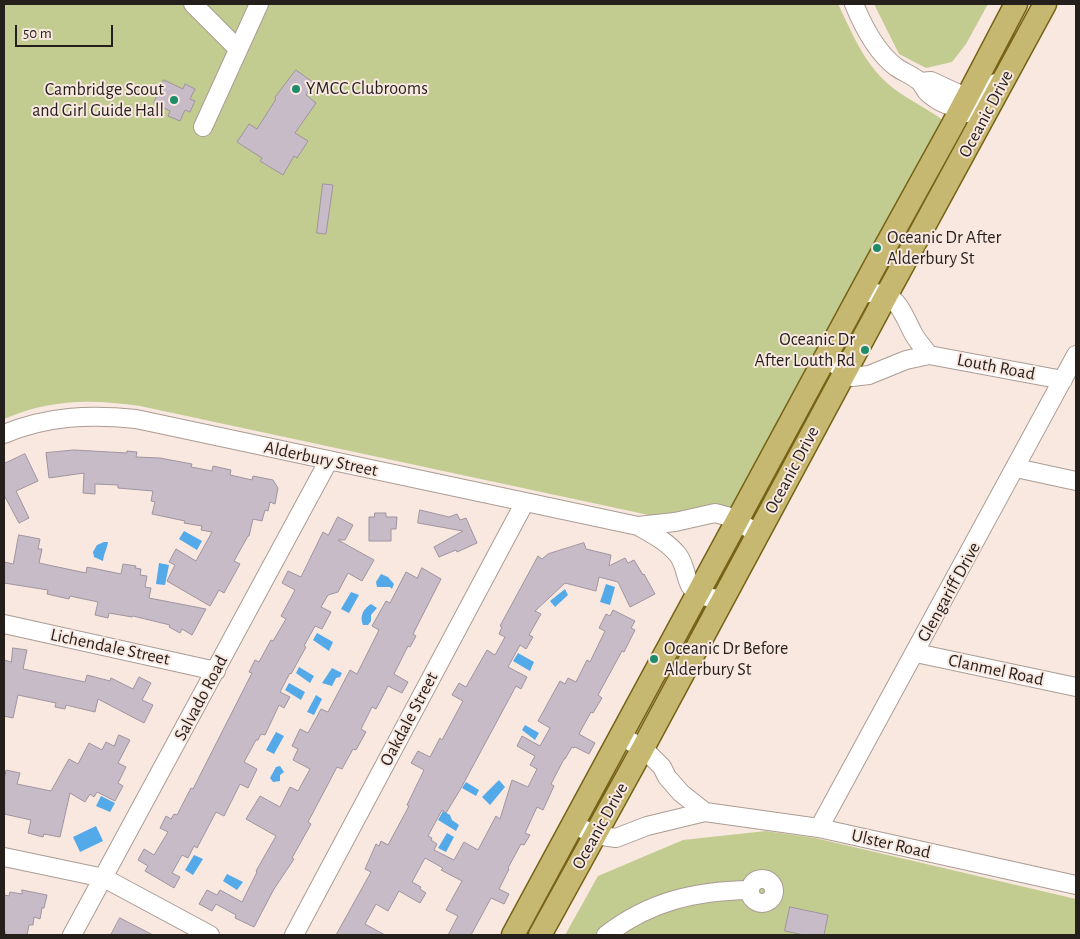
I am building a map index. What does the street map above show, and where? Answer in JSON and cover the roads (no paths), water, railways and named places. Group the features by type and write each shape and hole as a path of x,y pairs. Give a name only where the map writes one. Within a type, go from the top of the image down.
{"main road":[{"name":"Oceanic Drive","path":"512,935 1016,4"},
{"name":"Oceanic Drive","path":"540,935 1045,4"}],"street":[{"path":"193,4 238,49"},
{"path":"203,127 259,4"},
{"path":"854,4 875,45 895,66 920,82 926,92 952,106 962,106 986,96 1014,61"},
{"path":"962,106 968,118 970,143"},
{"path":"859,294 877,293 897,302 904,312 914,335 929,355"},
{"path":"827,354 845,372"},
{"name":"Louth Road","path":"845,372 852,377 869,375 906,360 929,355 1063,380"},
{"name":"Glengariff Drive","path":"819,828 916,653 1076,355"},
{"name":"Alderbury Street","path":"4,434 23,426 64,417 107,416 136,419 638,526 654,535 676,553 685,568 688,583 698,593"},
{"name":"Salvado Road","path":"72,935 329,460"},
{"path":"1016,468 1076,481"},
{"name":"Oakdale Street","path":"294,935 525,502"},
{"name":"Alderbury Street","path":"638,526 675,522 715,513 724,514 737,520 752,530 757,536"},
{"path":"698,593 716,599 723,598"},
{"name":"Lichendale Street","path":"4,624 216,671"},
{"name":"Clanmel Road","path":"916,653 1076,687"},
{"path":"620,736 643,748 662,767 667,777 682,793 705,812"},
{"name":"Ulster Road","path":"573,824 595,835 616,838 647,826 705,812 819,828 1076,885"},
{"path":"4,858 104,878 210,935"},
{"path":"606,935 642,911 671,900 702,892 750,890"}],"water":[{"path":"184,531 202,541 197,550 179,539"},
{"path":"108,542 103,561 94,557 93,552 97,545"},
{"path":"159,563 169,565 165,585 156,584"},
{"path":"381,574 388,577 394,584 392,589 390,587 377,587 376,582"},
{"path":"606,584 615,587 610,605 600,602"},
{"path":"565,589 568,595 555,607 550,601"},
{"path":"351,592 359,595 349,613 341,609"},
{"path":"371,604 377,608 371,615 371,621 368,625 363,625 363,613"},
{"path":"317,633 333,642 329,651 313,640"},
{"path":"518,653 534,662 530,671 513,661"},
{"path":"299,667 314,676 310,683 296,673"},
{"path":"332,668 342,673 340,677 336,678 332,686 322,683"},
{"path":"289,683 305,692 301,700 285,690"},
{"path":"316,695 322,699 314,715 307,712"},
{"path":"525,725 539,733 535,740 522,730"},
{"path":"276,732 284,736 274,754 266,750"},
{"path":"280,766 284,772 280,775 280,781 273,782 270,778 276,767"},
{"path":"499,780 505,787 490,805 482,797"},
{"path":"466,782 479,790 476,796 462,788"},
{"path":"101,796 115,803 110,812 96,806"},
{"path":"443,811 450,815 452,820 459,825 456,831 438,820"},
{"path":"96,826 103,841 80,852 73,837"},
{"path":"447,833 454,837 446,852 438,848"},
{"path":"194,855 203,859 193,875 185,870"},
{"path":"227,874 243,882 237,890 223,881"}],"place":[{"name":"YMCC Clubrooms","path":"296,89"},
{"name":"Cambridge Scout and Girl Guide Hall","path":"174,100"},
{"name":"Oceanic Dr After Alderbury St","path":"877,248"},
{"name":"Oceanic Dr After Louth Rd","path":"865,350"},
{"name":"Oceanic Dr Before Alderbury St","path":"654,659"}]}
